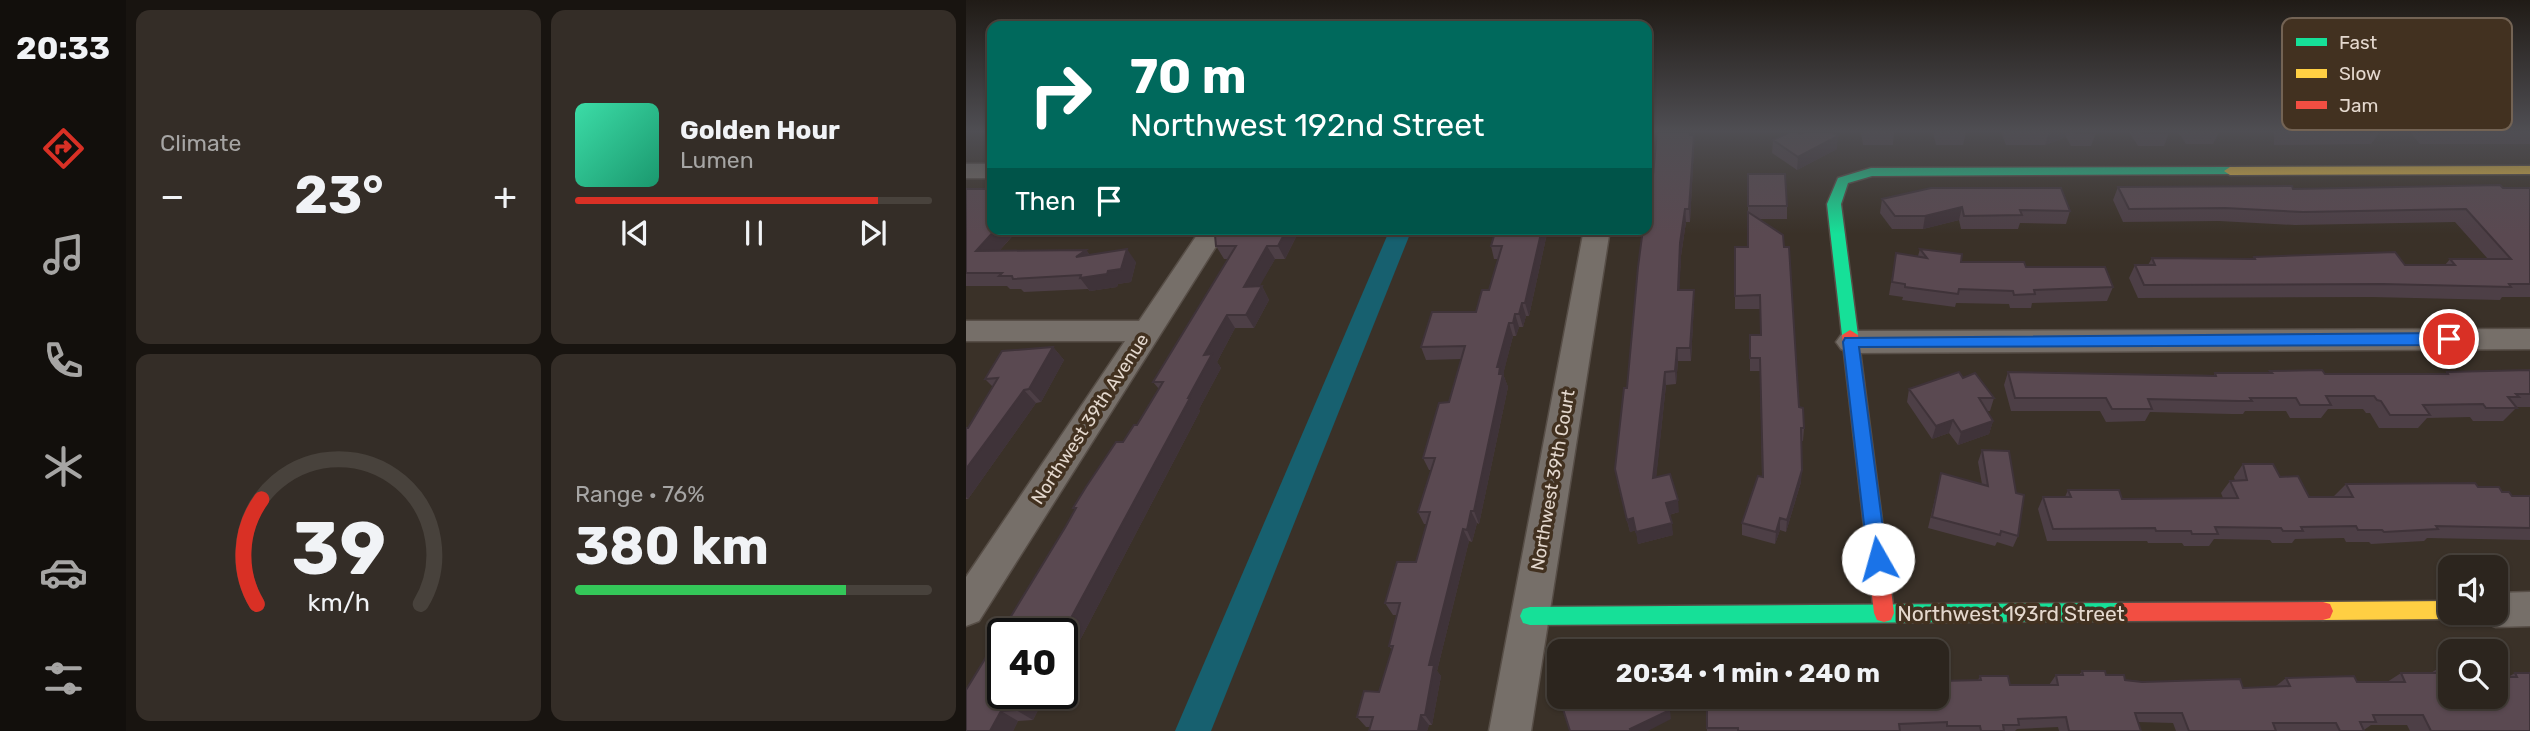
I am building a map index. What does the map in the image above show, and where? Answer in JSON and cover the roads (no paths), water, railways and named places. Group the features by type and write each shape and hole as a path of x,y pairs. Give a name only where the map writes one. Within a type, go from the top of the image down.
{"street":[{"path":"1884,613 1834,204 1842,181 1871,172 2530,170"},
{"path":"966,171 987,171"},
{"name":"Northwest 39th Avenue","path":"966,609 1210,235"},
{"name":"Northwest 39th Court","path":"1510,731 1596,235"},
{"path":"966,331 1148,331"},
{"path":"1851,342 2530,339"},
{"path":"2508,610 2530,609"},
{"name":"Northwest 193rd Street","path":"1530,616 2438,610"}],"waterway":[{"path":"1193,731 1399,235"}]}
